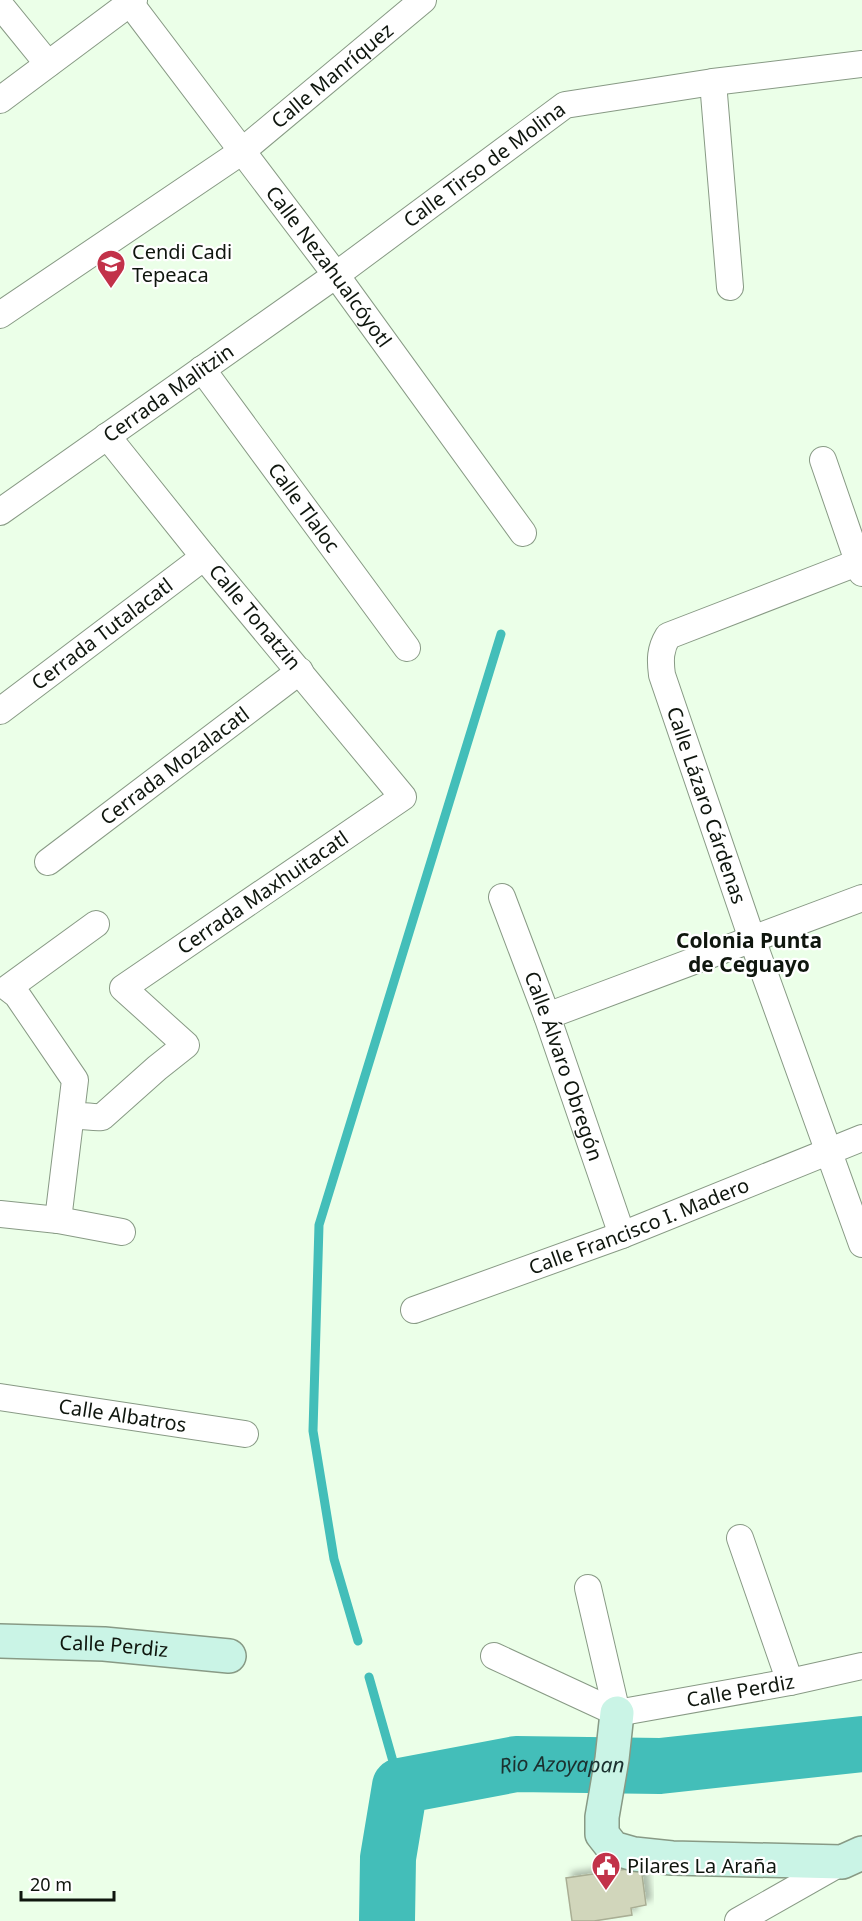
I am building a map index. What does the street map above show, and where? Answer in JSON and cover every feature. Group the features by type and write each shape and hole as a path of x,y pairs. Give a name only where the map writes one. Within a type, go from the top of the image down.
{"street":[{"name":"Calle Manríquez","path":"4,304 242,152 423,0"},
{"name":"Calle Nezahualcóyotl","path":"132,2 336,275 523,533"},
{"path":"0,100 132,2"},
{"path":"0,5 48,64"},
{"name":"Calle Tirso de Molina","path":"336,275 565,105 713,82 862,64"},
{"path":"713,82 730,287"},
{"name":"Cerrada Malitzin","path":"0,512 336,275"},
{"name":"Calle Tlaloc","path":"202,369 407,648"},
{"name":"Calle Tonatzin","path":"107,436 403,797"},
{"path":"823,460 861,565"},
{"name":"Cerrada Tutalacatl","path":"0,711 204,556"},
{"name":"Calle Lázaro Cárdenas","path":"861,565 668,636 662,646 660,659 662,675 752,939 862,1244"},
{"name":"Cerrada Mozalacatl","path":"48,862 300,671"},
{"name":"Cerrada Maxhuitacatl","path":"71,1116 82,1114 102,1118 186,1045 123,988 403,797"},
{"name":"Calle Álvaro Obregón","path":"502,897 547,1016 622,1234"},
{"path":"547,1016 862,898"},
{"path":"58,1220 75,1080 17,995 8,988 96,924"},
{"name":"Calle Francisco I. Madero","path":"414,1310 622,1234 862,1138"},
{"path":"0,1214 58,1220 122,1232"},
{"name":"Calle Albatros","path":"0,1397 245,1434"},
{"path":"740,1538 790,1682"},
{"path":"588,1588 617,1713 602,1816 602,1834 613,1848 634,1854 672,1858 852,1857"},
{"name":"Calle Perdiz","path":"0,1641 104,1644 228,1656"},
{"path":"494,1656 617,1713"},
{"name":"Calle Perdiz","path":"617,1713 790,1682 862,1666"},
{"path":"738,1921 852,1857"}],"building":[{"name":"Pilares La Araña","path":"641,1867 646,1905 631,1908 632,1915 594,1921 572,1921 566,1878"}],"waterway":[{"path":"358,1641 334,1559 313,1431 319,1225 501,634"},
{"path":"369,1677 400,1786"},
{"name":"Rio Azoyapan","path":"387,1921 388,1858 400,1786 516,1764 660,1766 862,1744"}],"place":[{"name":"Cendi Cadi Tepeaca","path":"111,290"},
{"name":"Pilares La Araña","path":"606,1892"}],"district":[{"name":"Colonia Punta de Ceguayo","path":"749,953"}]}
